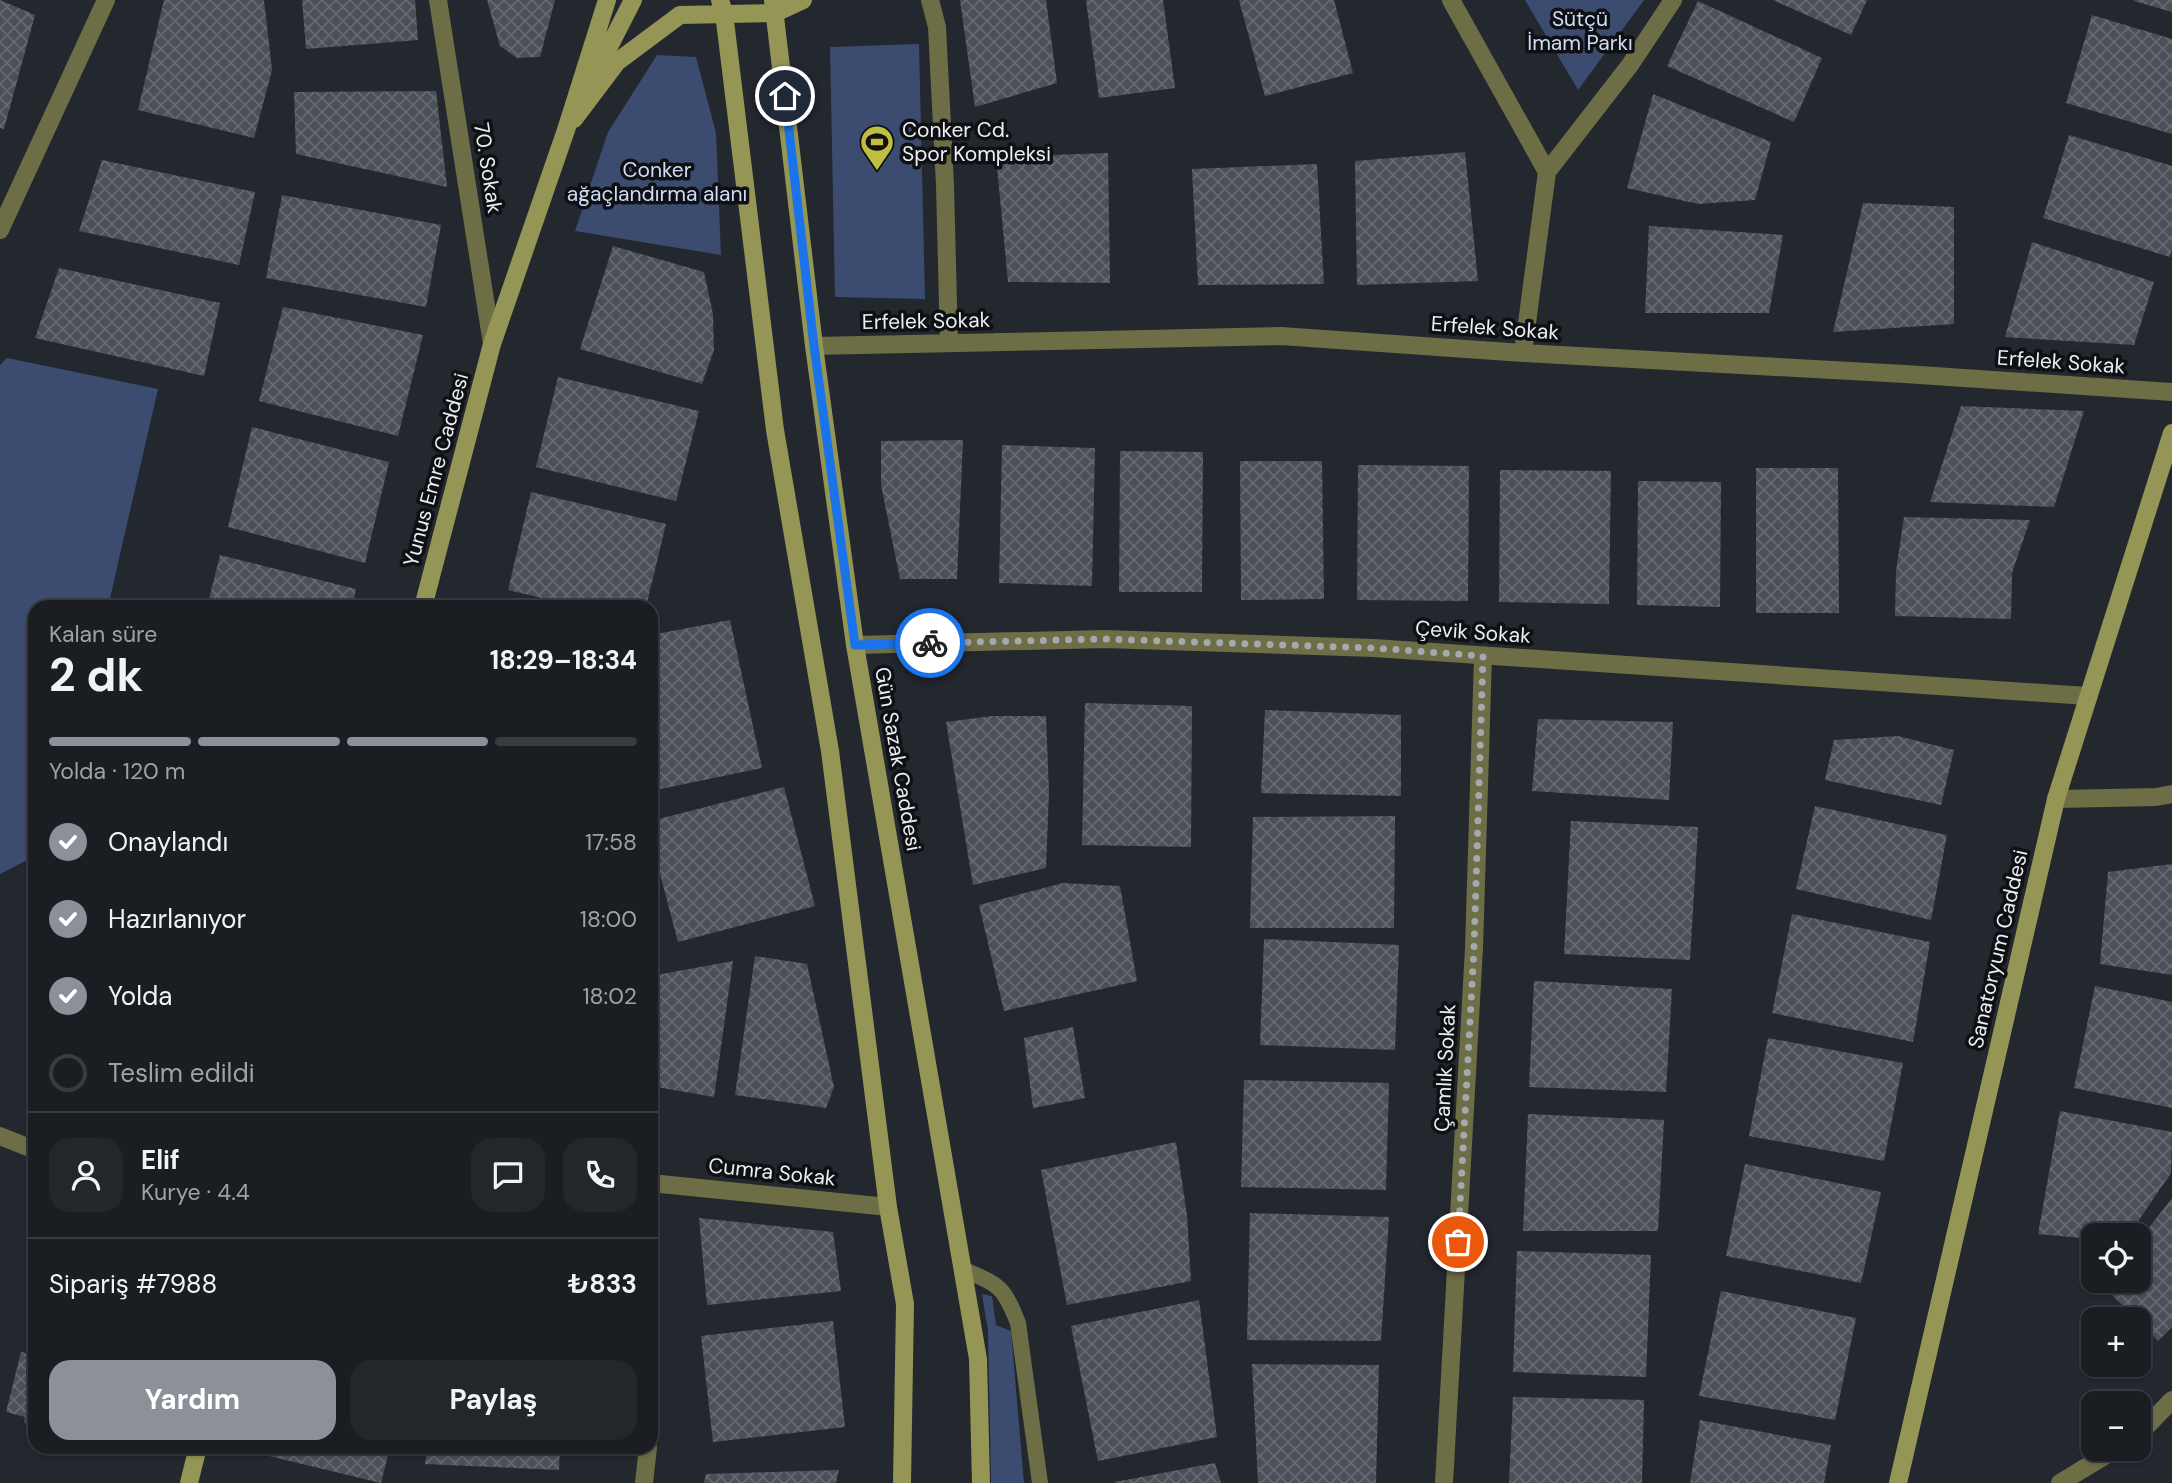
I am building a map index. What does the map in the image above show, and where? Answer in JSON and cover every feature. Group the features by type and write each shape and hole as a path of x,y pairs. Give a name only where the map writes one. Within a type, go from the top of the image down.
{"main road":[{"path":"566,131 607,0"},
{"path":"566,131 633,0"},
{"path":"566,131 617,62 680,15 722,7 774,7 803,0"},
{"path":"722,7 775,430 830,751 888,1207 905,1304 902,1483"},
{"name":"Gün Sazak Caddesi","path":"774,7 814,346 855,645 978,1359 981,1483"},
{"name":"Yunus Emre Caddesi","path":"424,600 492,344 566,131"},
{"name":"Sanatoryum Caddesi","path":"1898,1483 2056,799 2172,433"},
{"path":"189,1483 196,1454"}],"street":[{"path":"0,230 106,0"},
{"name":"70. Sokak","path":"438,0 492,344"},
{"path":"930,0 937,27 949,343"},
{"path":"1451,0 1547,172"},
{"path":"1523,353 1547,172 1630,65 1673,0"},
{"name":"Erfelek Sokak","path":"814,346 1281,336 2172,392"},
{"name":"Çevik Sokak","path":"855,645 1105,639 1374,648 2087,696"},
{"name":"Çamlık Sokak","path":"1444,1483 1474,948 1483,656"},
{"path":"2056,799 2156,797 2172,794"},
{"path":"0,1136 28,1147"},
{"name":"Cumra Sokak","path":"658,1184 888,1207"},
{"path":"2151,1422 2172,1401"},
{"path":"645,1483 647,1454"},
{"path":"2060,1483 2096,1461"}],"lane":[{"path":"962,1269 998,1284 1009,1300 1018,1323 1040,1483"}],"green space":[{"name":"Sütçü İmam Parkı","path":"1525,0 1644,0 1578,90"},
{"name":"Conker Cd. Spor Kompleksi","path":"919,44 925,299 835,297 830,47"},
{"name":"Conker ağaçlandırma alanı","path":"657,55 696,57 716,133 721,255 575,231 608,132"},
{"path":"7,358 158,389 110,600 28,600 28,860 0,874 0,365"},
{"path":"982,1294 992,1296 996,1325 1011,1331 1024,1483 991,1483 988,1331"}],"building":[{"path":"0,0 35,15 4,129 0,128"},
{"path":"164,0 264,0 272,70 254,138 138,110"},
{"path":"302,0 415,0 418,40 306,49"},
{"path":"487,0 555,0 540,57 517,58 500,46"},
{"path":"960,0 1046,0 1057,83 975,107"},
{"path":"1086,0 1163,0 1175,88 1099,98"},
{"path":"1239,0 1334,0 1353,73 1265,96"},
{"path":"1773,0 1867,0 1851,35"},
{"path":"2172,0 2172,12 2134,1"},
{"path":"1698,1 1822,58 1794,122 1667,66"},
{"path":"2092,15 2172,39 2172,134 2066,103"},
{"path":"436,91 447,187 296,154 294,92"},
{"path":"1653,94 1771,142 1755,200 1698,204 1627,188"},
{"path":"2069,135 2172,166 2170,257 2043,218"},
{"path":"1465,152 1478,281 1357,285 1355,161"},
{"path":"1108,153 1110,283 1008,282 996,157"},
{"path":"102,160 255,192 239,265 79,231"},
{"path":"1317,164 1324,284 1198,285 1192,169"},
{"path":"282,195 441,225 426,307 266,278"},
{"path":"1863,203 1954,207 1954,324 1833,332"},
{"path":"1649,226 1783,235 1769,313 1645,313"},
{"path":"2032,242 2154,282 2134,345 2005,337"},
{"path":"613,246 704,272 713,314 714,350 702,384 580,349"},
{"path":"59,268 220,303 204,376 35,338"},
{"path":"283,307 423,335 398,436 259,401"},
{"path":"558,377 699,411 676,501 536,467"},
{"path":"1961,406 2084,411 2054,507 1930,502"},
{"path":"252,427 389,462 365,563 228,527"},
{"path":"963,440 957,579 900,579 881,485 881,441"},
{"path":"1002,445 1095,448 1092,586 999,583"},
{"path":"1120,451 1203,452 1202,592 1119,592"},
{"path":"1240,461 1322,461 1324,599 1241,600"},
{"path":"1358,465 1469,466 1468,601 1357,600"},
{"path":"1756,468 1838,468 1839,613 1756,613"},
{"path":"1500,470 1611,471 1609,604 1499,602"},
{"path":"1638,481 1721,482 1720,607 1637,605"},
{"path":"531,492 666,524 648,600 550,600 508,590"},
{"path":"1904,517 2030,520 2012,573 2011,619 1895,616 1896,571"},
{"path":"220,555 356,589 354,600 209,600"},
{"path":"730,620 762,768 658,790 658,634"},
{"path":"1085,703 1192,706 1191,847 1082,845"},
{"path":"1265,710 1401,715 1401,796 1261,793"},
{"path":"992,716 1046,716 1049,792 1046,868 973,885 946,722"},
{"path":"1538,719 1673,722 1669,800 1532,791"},
{"path":"1898,736 1954,750 1941,805 1825,780 1834,740"},
{"path":"784,787 815,906 678,942 658,866 658,819"},
{"path":"1815,806 1947,835 1931,920 1796,889"},
{"path":"1395,816 1394,928 1250,928 1253,817"},
{"path":"1571,821 1698,827 1690,960 1564,954"},
{"path":"2172,864 2172,975 2100,964 2108,872"},
{"path":"1063,883 1120,886 1137,981 1004,1011 979,905"},
{"path":"1792,914 1930,942 1913,1042 1772,1013"},
{"path":"1264,939 1399,945 1395,1050 1260,1045"},
{"path":"755,956 807,964 834,1087 826,1108 735,1095"},
{"path":"733,961 714,1097 658,1087 658,975"},
{"path":"1534,981 1672,989 1666,1092 1529,1087"},
{"path":"2095,986 2172,1002 2172,1108 2074,1088"},
{"path":"1073,1027 1085,1098 1033,1108 1024,1038"},
{"path":"1768,1038 1903,1063 1884,1161 1749,1136"},
{"path":"1244,1080 1389,1083 1386,1190 1241,1187"},
{"path":"2060,1111 2172,1132 2171,1173 2137,1223 2081,1223 2081,1238 2038,1234"},
{"path":"1528,1114 1664,1120 1658,1231 1523,1231"},
{"path":"1176,1142 1187,1215 1191,1281 1067,1305 1041,1170"},
{"path":"1745,1164 1881,1192 1861,1283 1726,1256"},
{"path":"2172,1198 2172,1327 2158,1341 2151,1334 2151,1307 2124,1307 2110,1293 2151,1293 2151,1225"},
{"path":"1250,1213 1389,1217 1381,1341 1247,1340"},
{"path":"699,1218 833,1232 841,1291 707,1305"},
{"path":"1517,1251 1651,1255 1646,1377 1513,1372"},
{"path":"1721,1291 1856,1318 1835,1420 1699,1396"},
{"path":"1199,1300 1217,1437 1098,1461 1071,1326"},
{"path":"833,1321 845,1427 713,1442 701,1336"},
{"path":"21,1352 28,1354 28,1424 24,1423 25,1417 6,1412"},
{"path":"1252,1364 1379,1365 1376,1483 1258,1483"},
{"path":"1513,1397 1644,1400 1642,1483 1509,1483"},
{"path":"1700,1420 1831,1445 1824,1483 1690,1483"},
{"path":"269,1454 388,1454 381,1483"},
{"path":"427,1454 560,1454 559,1470 425,1464"},
{"path":"1215,1463 1221,1483 1115,1483 1115,1482"},
{"path":"839,1470 836,1483 704,1483 706,1474"}],"way so far":[{"path":"930,643 1105,639 1374,648 1483,656 1474,948 1458,1242"}],"place":[{"name":"Conker Cd. Spor Kompleksi","path":"877,172"}],"route":[{"path":"785,96 814,346 855,645 930,643"}]}
